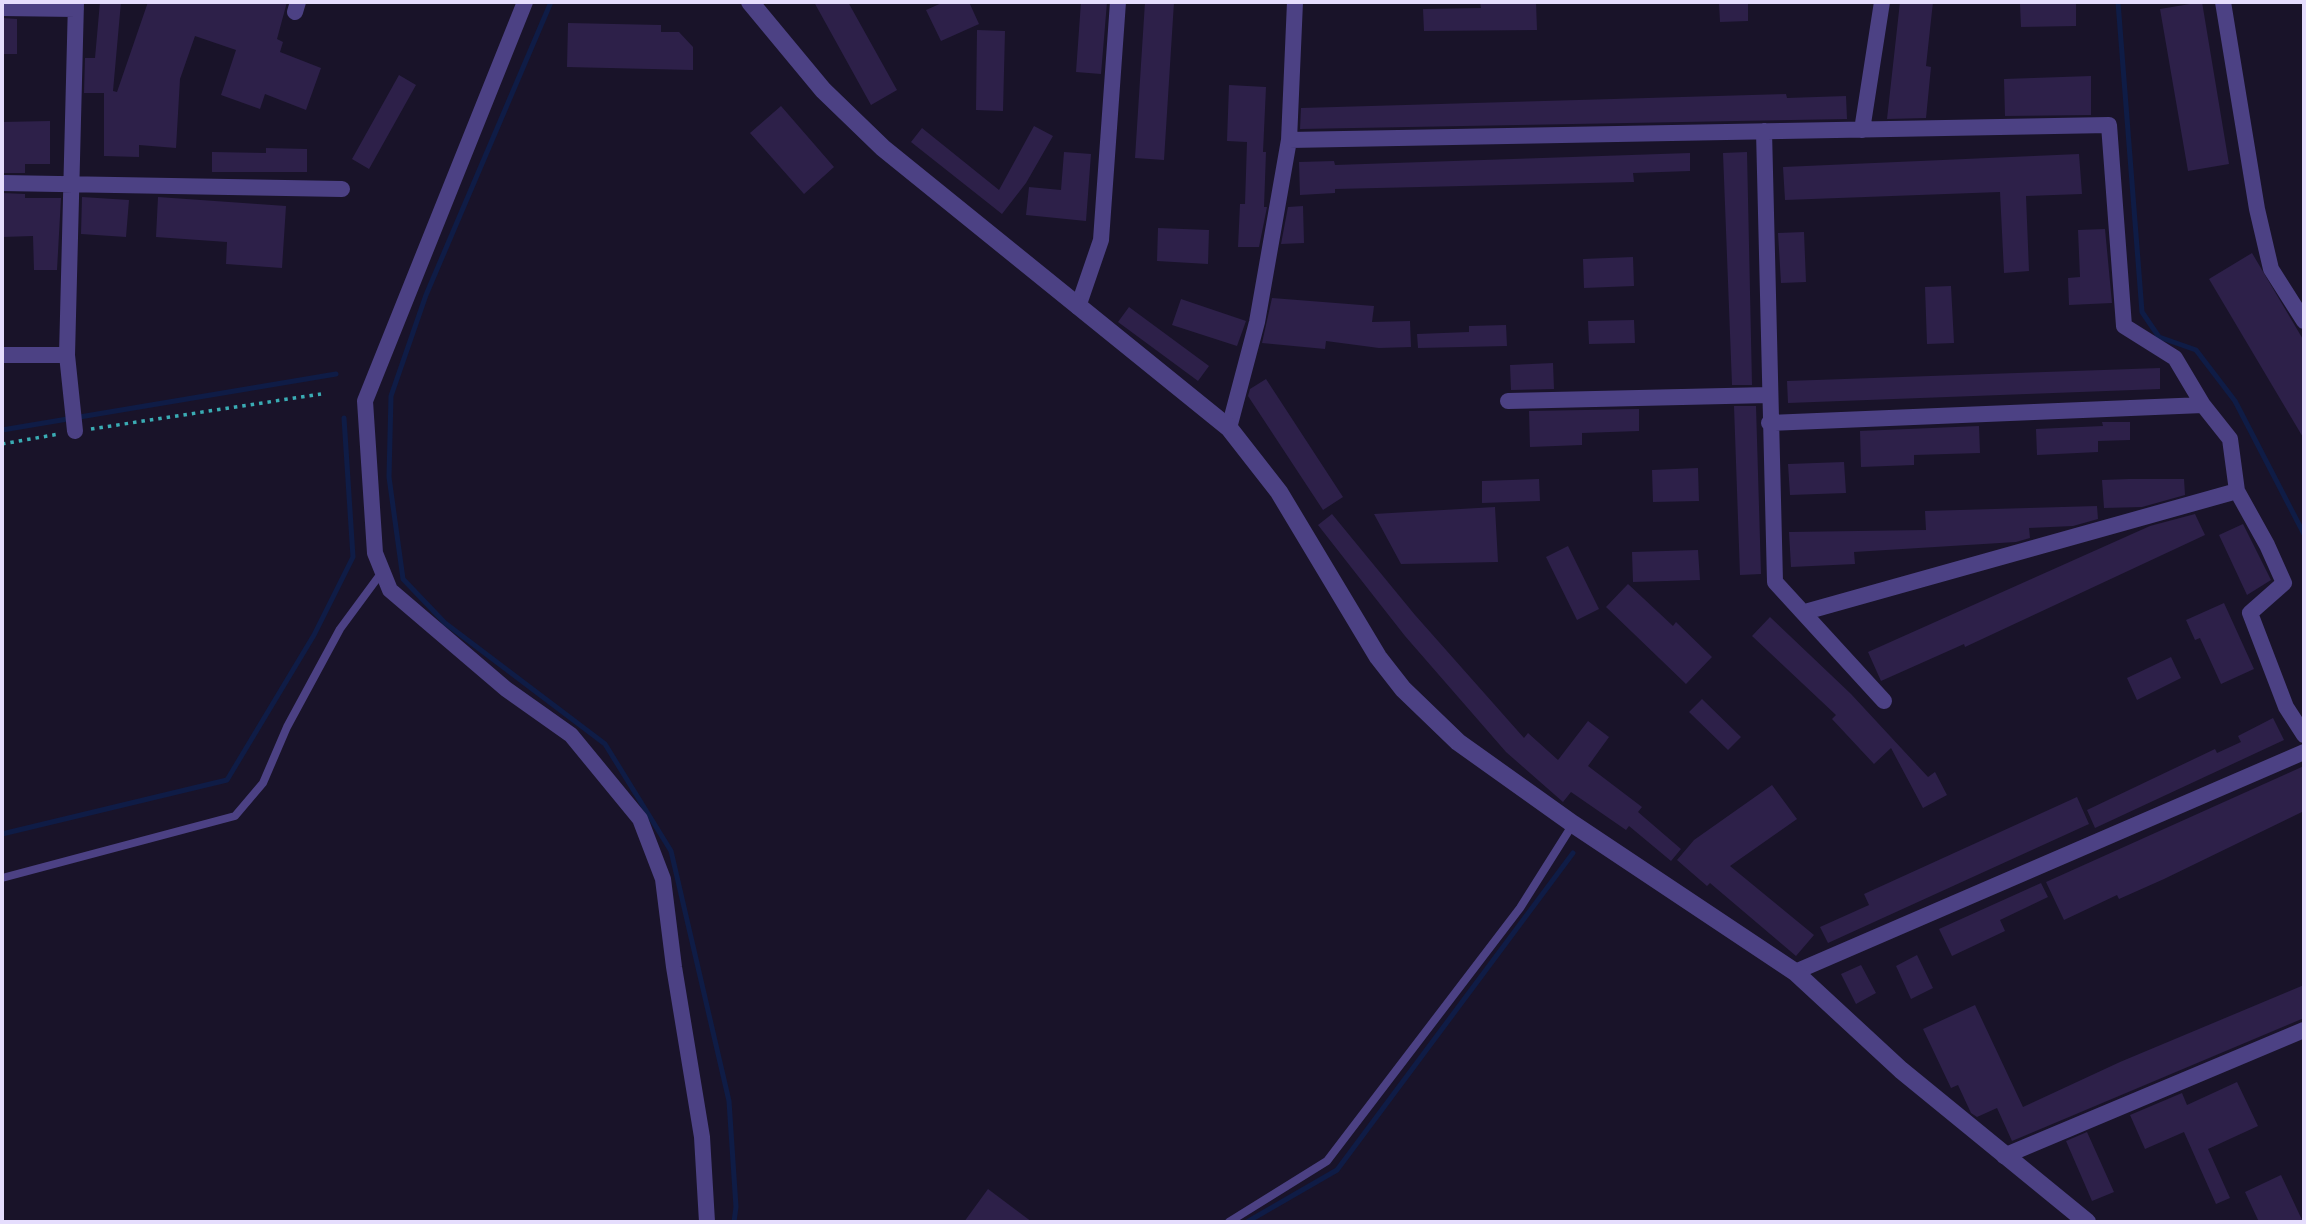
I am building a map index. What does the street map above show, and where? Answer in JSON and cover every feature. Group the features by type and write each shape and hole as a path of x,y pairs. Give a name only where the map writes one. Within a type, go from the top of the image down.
{"street":[{"path":"525,2 365,401 374,553 390,590 506,689 570,735 640,819 663,879 674,967 702,1137 707,1222"},
{"path":"750,2 822,90 883,148 1228,428 1279,492 1378,657 1404,689 1458,742 1573,824 1795,972 1901,1070 2087,1222"},
{"path":"1078,307 1101,240 1118,2"},
{"path":"1228,428 1257,322 1289,140 1295,2"},
{"path":"1862,130 1882,2"},
{"path":"2222,2 2257,209 2271,269 2304,321"},
{"path":"2,8 76,6 67,355 75,431"},
{"path":"1289,140 2109,125 2124,326 2175,358 2203,405 2230,439 2237,491 2267,545 2284,583 2250,613 2286,707 2304,735"},
{"path":"1764,131 1769,423 1775,582 1884,701"},
{"path":"2,183 342,189"},
{"path":"2,355 67,355"},
{"path":"1508,401 1769,395"},
{"path":"1769,423 2203,405"},
{"path":"1805,612 2237,491"},
{"path":"1795,972 2304,752"},
{"path":"2004,1156 2304,1030"}],"lane":[{"path":"2,878 235,816 262,783 287,727 340,629 383,572"},
{"path":"1229,1222 1327,1161 1521,908 1573,824"}],"path":[{"path":"2,444 321,394"}],"building":[{"path":"100,2 121,2 113,91 117,92 148,2 287,2 277,39 283,42 280,52 321,68 306,110 265,94 260,109 221,95 236,50 195,36 180,79 176,148 139,145 139,157 104,156 104,93 84,93 85,58 95,58"},
{"path":"814,2 848,2 897,90 871,105"},
{"path":"944,2 969,2 979,24 941,41 926,10"},
{"path":"1081,2 1107,2 1101,74 1076,72"},
{"path":"1145,2 1174,2 1164,160 1135,158"},
{"path":"1480,2 1536,2 1537,30 1424,31 1423,9 1481,8"},
{"path":"1719,2 1748,2 1748,21 1720,22"},
{"path":"1900,2 1933,2 1926,66 1931,67 1926,118 1887,119"},
{"path":"2202,2 2229,164 2188,171 2160,9"},
{"path":"2076,3 2076,26 2021,27 2020,4"},
{"path":"2,18 17,19 17,54 2,54"},
{"path":"568,23 661,25 661,32 679,32 693,47 693,70 567,67"},
{"path":"977,30 1005,31 1003,111 976,110"},
{"path":"399,75 416,85 369,169 352,159"},
{"path":"2091,76 2091,115 2005,116 2004,79"},
{"path":"1229,85 1266,87 1263,152 1266,152 1264,207 1267,207 1259,247 1238,247 1240,204 1245,204 1247,142 1227,141"},
{"path":"1786,94 1787,98 1846,96 1847,119 1300,129 1301,108"},
{"path":"781,106 834,167 804,194 750,133"},
{"path":"50,121 50,164 25,164 25,173 2,173 2,122"},
{"path":"1034,126 1053,136 1026,183 1002,214 911,142 922,128 999,190"},
{"path":"266,148 307,149 307,172 212,172 212,152 266,153"},
{"path":"1064,152 1091,154 1086,221 1026,215 1029,187 1061,190"},
{"path":"1747,152 1752,385 1732,385 1723,153"},
{"path":"1690,153 1690,171 1633,173 1634,182 1335,189 1335,193 1300,195 1299,162 1334,161 1335,165"},
{"path":"2079,154 2082,194 2026,196 2029,271 2004,273 2000,192 1785,200 1783,167"},
{"path":"2,193 25,194 25,198 61,198 57,270 34,270 33,236 2,237"},
{"path":"82,197 129,200 126,237 81,234"},
{"path":"158,197 286,206 282,268 226,264 227,242 156,237"},
{"path":"1303,206 1304,243 1281,244 1288,207"},
{"path":"1158,228 1209,230 1208,264 1157,261"},
{"path":"2105,229 2112,303 2069,305 2068,278 2080,277 2078,230"},
{"path":"1804,232 1806,282 1781,283 1778,233"},
{"path":"2252,253 2304,341 2304,439 2209,279"},
{"path":"1633,257 1634,286 1584,288 1583,259"},
{"path":"1951,286 1954,343 1927,344 1925,287"},
{"path":"1272,298 1374,306 1372,322 1410,321 1411,347 1379,348 1326,341 1325,349 1262,343"},
{"path":"1181,299 1246,321 1237,346 1172,325"},
{"path":"1129,307 1209,366 1198,381 1118,322"},
{"path":"1634,320 1635,343 1589,344 1588,321"},
{"path":"1506,325 1507,346 1418,348 1417,334 1469,332 1469,326"},
{"path":"1553,363 1554,389 1511,390 1510,365"},
{"path":"2160,368 2160,389 1788,403 1787,381"},
{"path":"1266,379 1343,497 1323,510 1248,396 1250,389"},
{"path":"1734,406 1756,406 1761,574 1740,575"},
{"path":"1639,409 1639,431 1582,433 1582,445 1530,447 1529,411"},
{"path":"2102,422 2130,422 2130,440 2098,441 2098,452 2037,455 2036,429 2103,426"},
{"path":"1979,426 1980,453 1914,455 1914,465 1861,467 1860,431"},
{"path":"1844,462 1846,493 1790,495 1788,464"},
{"path":"1698,468 1699,501 1653,502 1652,470"},
{"path":"1539,479 1540,501 1482,503 1482,481"},
{"path":"2184,479 2185,495 2142,507 2104,508 2102,480"},
{"path":"2097,506 2098,519 2073,526 2029,528 2030,538 2016,542 1854,552 1855,564 1791,567 1789,532 1926,530 1925,511"},
{"path":"1495,507 1498,562 1401,564 1374,514"},
{"path":"1332,514 1415,615 1524,738 1528,733 1558,760 1588,721 1609,737 1588,766 1642,807 1638,812 1681,849 1671,861 1629,826 1626,830 1571,792 1563,802 1506,752 1405,636 1318,525"},
{"path":"2195,514 2205,535 1965,647 1964,644 1881,681 1868,652 2150,526"},
{"path":"2243,524 2271,580 2247,595 2219,535"},
{"path":"1568,546 1599,609 1577,620 1546,557"},
{"path":"1698,550 1700,580 1633,582 1632,552"},
{"path":"1628,584 1673,626 1676,622 1712,657 1686,684 1606,607"},
{"path":"2224,603 2254,669 2221,684 2200,638 2195,640 2186,620"},
{"path":"1770,617 1851,694 1928,777 1935,772 1947,795 1923,808 1891,748 1874,764 1832,719 1836,715 1752,636"},
{"path":"2171,657 2181,678 2137,700 2127,678"},
{"path":"1702,699 1741,737 1728,750 1689,712"},
{"path":"2273,718 2284,740 2095,828 2087,810 2215,749 2217,753 2241,742 2238,736"},
{"path":"2304,766 2304,811 2164,879 2119,899 2117,895 2064,920 2046,882"},
{"path":"1772,785 1797,819 1730,866 1814,935 1796,956 1710,883 1707,886 1677,860 1694,840"},
{"path":"2077,797 2089,824 1828,943 1820,927 1869,905 1864,894"},
{"path":"2041,883 2048,897 2000,920 2005,931 1952,956 1939,929"},
{"path":"1917,955 1933,988 1911,999 1896,966"},
{"path":"1861,965 1876,993 1856,1004 1841,974"},
{"path":"2304,985 2304,1018 2012,1141 1997,1108 1977,1117 1971,1113 1958,1085 1951,1088 1923,1029 1975,1005 2023,1107 2120,1062"},
{"path":"2237,1082 2258,1126 2208,1149 2230,1198 2216,1204 2184,1132 2145,1149 2130,1115 2182,1093 2187,1105"},
{"path":"2087,1132 2114,1192 2092,1201 2066,1141"},
{"path":"2281,1175 2303,1222 2259,1222 2245,1192"},
{"path":"988,1189 1032,1222 964,1222"}],"waterway":[{"path":"551,2 426,295 391,396 389,477 403,579 445,623 605,744 671,851 729,1101 736,1207 734,1222"},
{"path":"2118,2 2142,312 2159,337 2196,350 2235,401 2304,534"},
{"path":"2,430 336,374"},
{"path":"2,834 227,780 314,635 353,557 344,418"},
{"path":"1247,1222 1337,1170 1573,853"}]}
